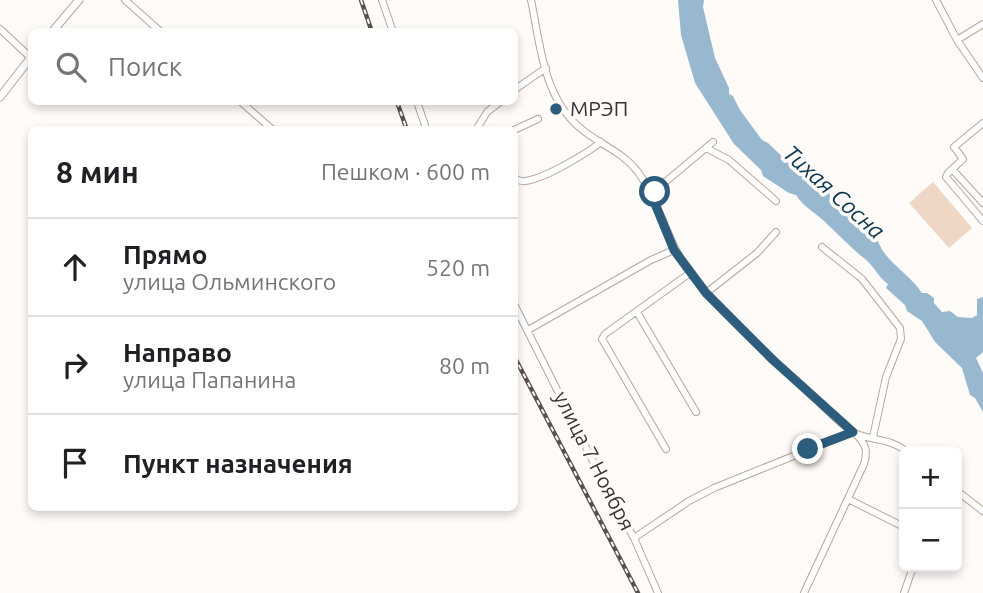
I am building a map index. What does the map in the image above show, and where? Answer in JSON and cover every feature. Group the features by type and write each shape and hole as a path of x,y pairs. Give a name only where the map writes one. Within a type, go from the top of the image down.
{"main road":[{"path":"55,28 79,0"},
{"path":"0,97 28,60"}],"street":[{"path":"125,0 156,28"},
{"path":"383,0 392,28"},
{"path":"534,0 545,68 550,85 565,113 579,127 624,157 637,171 651,194 674,250 706,293 773,360 866,445 867,453 848,499 804,593"},
{"path":"936,0 957,40 983,78"},
{"path":"957,40 983,24"},
{"path":"0,30 28,53"},
{"path":"518,87 545,68"},
{"path":"244,105 268,126"},
{"path":"418,105 425,125"},
{"path":"478,126 497,105"},
{"path":"518,128 538,119"},
{"path":"983,123 954,147 963,159 948,173 947,181 983,221"},
{"path":"518,179 525,181 539,176 586,153 601,142"},
{"path":"651,194 713,142"},
{"path":"706,148 729,160 776,201"},
{"path":"952,169 983,203"},
{"path":"706,293 757,253 776,232"},
{"path":"822,247 862,279 900,328 901,339 886,377 873,437"},
{"path":"528,330 651,260 674,250"},
{"path":"666,449 602,342 605,334 690,273"},
{"name":"улица 7 Ноября","path":"518,311 634,538 658,593"},
{"path":"637,312 696,412"},
{"path":"634,538 689,501 714,488 855,433 899,446"},
{"path":"962,495 983,511"},
{"path":"848,499 899,524"},
{"path":"904,593 911,572"}],"shaded area":[{"path":"933,182 972,228 949,248 909,203"}],"water":[{"path":"678,0 704,0 703,7 715,58 729,88 729,94 762,140 807,176 809,182 814,181 830,194 830,200 840,204 866,232 872,233 871,236 878,241 892,262 922,293 934,298 934,303 942,312 950,311 958,317 972,318 977,315 977,299 983,297 983,352 976,358 983,373 983,412 975,398 970,395 962,368 935,342 922,321 907,311 905,305 886,288 888,284 868,262 796,195 763,176 761,170 734,144 695,83 681,35"}],"railway":[{"path":"361,0 371,28"},
{"path":"398,105 406,126"},
{"path":"518,364 638,593"}],"place":[{"name":"МРЭП","path":"556,109"}],"route":[{"path":"655,192 651,194 674,250 706,293 773,360 853,432 808,449"}],"water label":[{"name":"Тихая Сосна","path":"834,192"}]}
